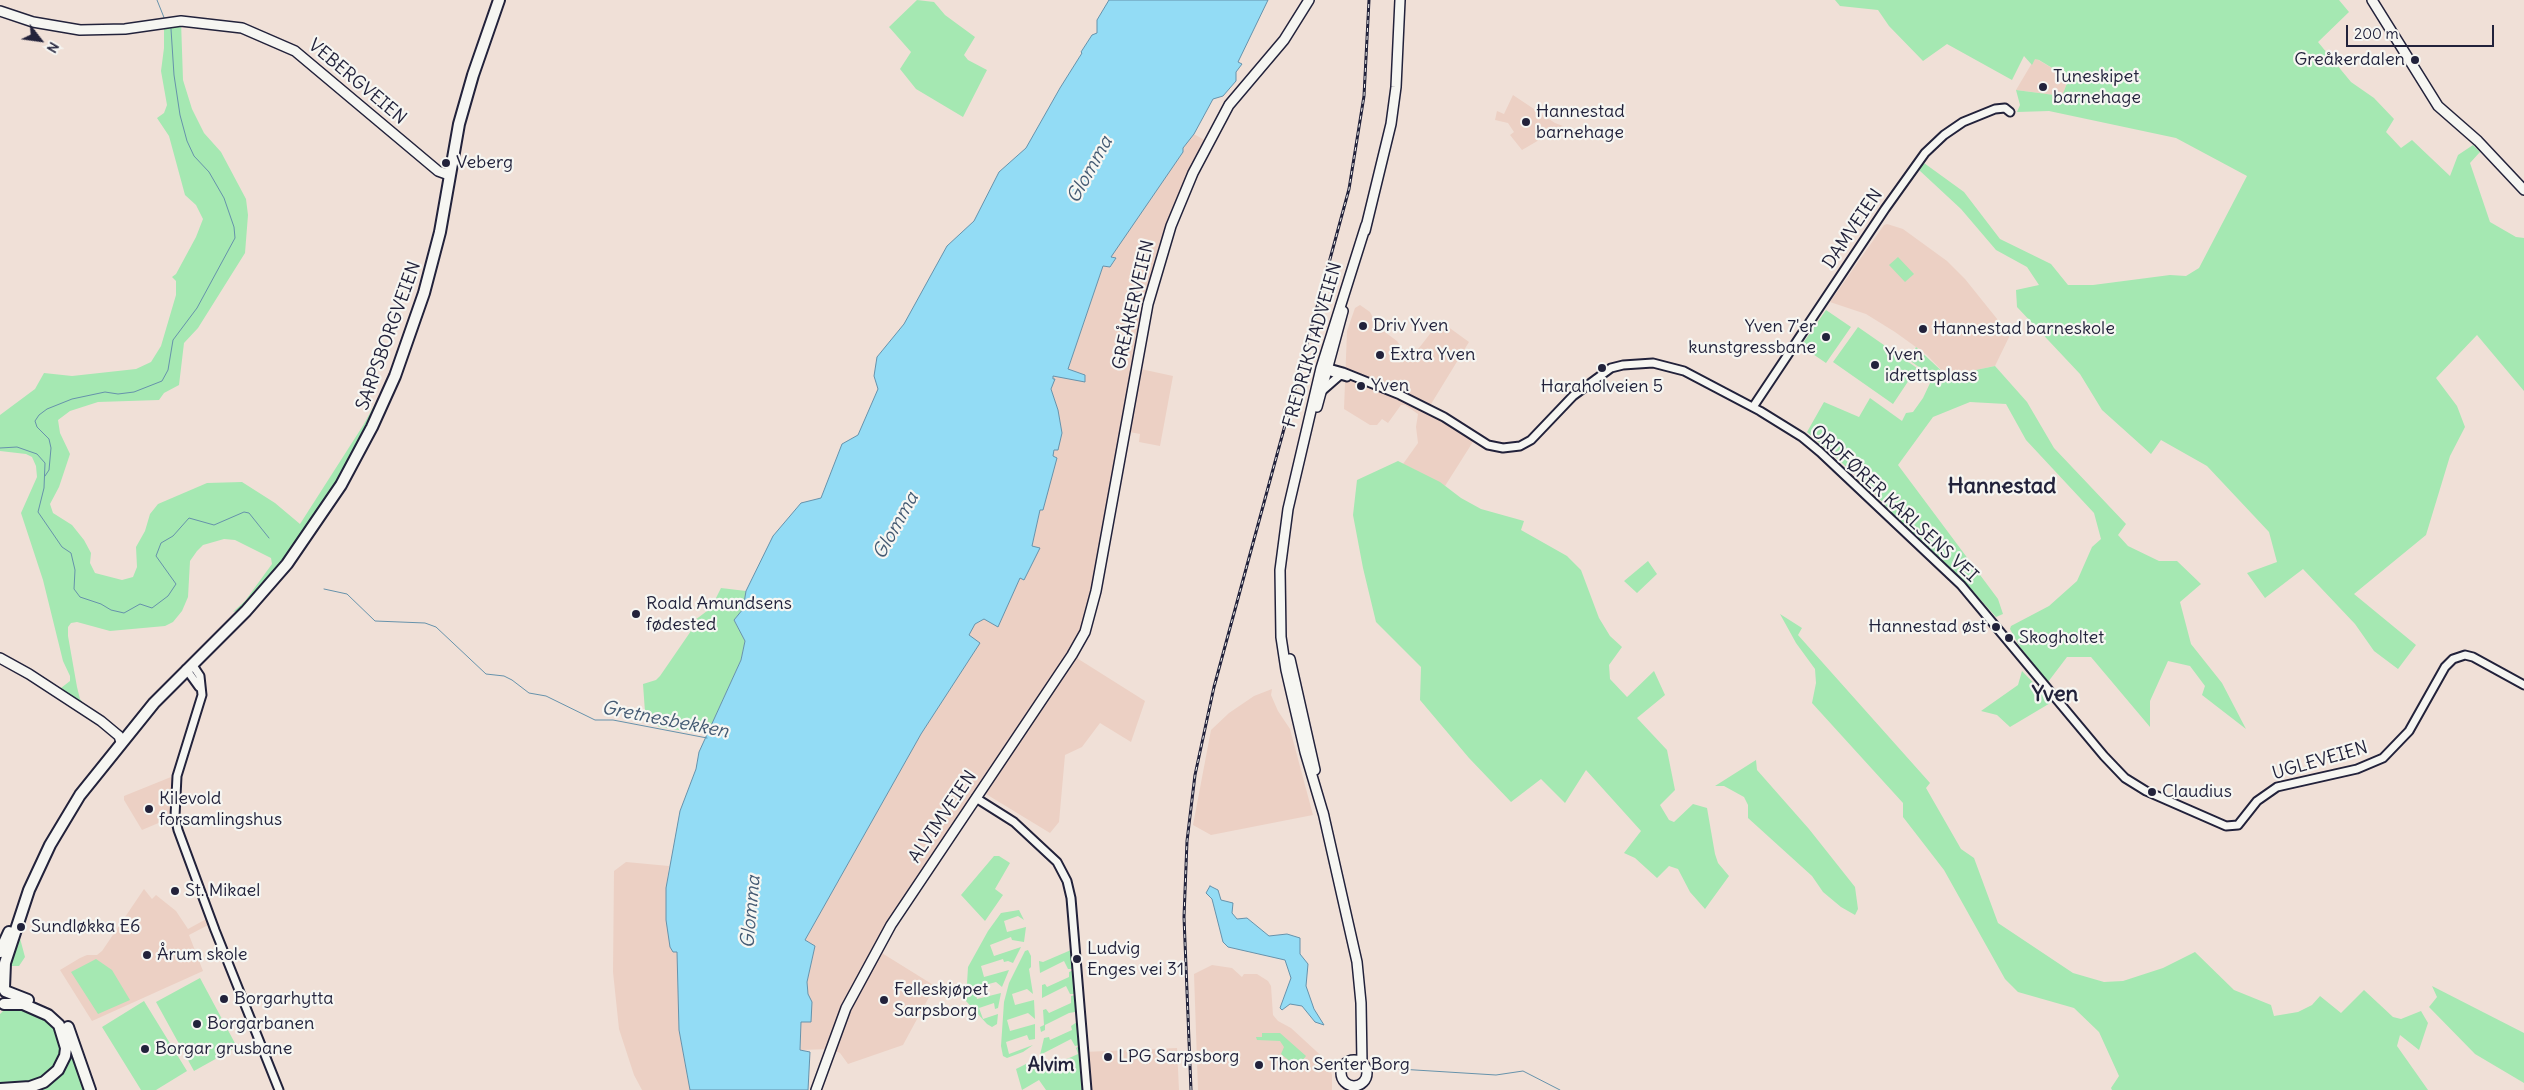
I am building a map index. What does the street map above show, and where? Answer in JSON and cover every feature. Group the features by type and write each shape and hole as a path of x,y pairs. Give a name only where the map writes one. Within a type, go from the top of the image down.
{"highway":[{"name":"SARPSBORGVEIEN","path":"0,960 9,932 35,868 56,826 83,783 118,740 189,666 246,611 287,564 324,512 358,455 395,376 424,293 439,240 449,175 464,102 499,0"},
{"name":"SARPSBORGVEIEN","path":"2,1006 5,962 14,931 43,859 80,795 118,740"},
{"path":"0,952 9,932"},
{"path":"3,988 45,1007 61,1018 70,1032 90,1090"},
{"path":"0,1089 23,1088 44,1082 58,1070 65,1056 66,1048 59,1025 48,1015 23,1004 2,1006"}],"main road":[{"name":"GREÅKERVEIEN","path":"1100,566 1148,304 1155,273 1175,212 1201,156 1229,105 1284,40 1309,0"},
{"name":"FREDRIKSTADVEIEN","path":"1362,1063 1360,1035 1361,1003 1357,962 1324,816 1318,804 1291,699 1284,657 1282,554 1296,475 1366,225 1391,124 1396,87 1400,0"},
{"path":"2372,0 2438,106 2478,141 2524,190"},
{"name":"VEBERGVEIEN","path":"0,12 33,22 80,30 125,29 181,21 242,28 295,51 438,171 449,175"},
{"name":"FREDRIKSTADVEIEN","path":"1296,475 1321,392 1325,369"},
{"name":"ALVIMVEIEN","path":"816,1090 846,1008 891,925 1082,638 1092,611 1100,566"},
{"path":"0,658 29,674 96,720 118,740"},
{"name":"FREDRIKSTADVEIEN","path":"1350,1061 1360,1035"},
{"path":"1350,1061 1362,1063 1366,1069 1366,1076 1363,1082 1356,1088 1345,1086 1342,1072 1345,1064 1350,1061"}],"street":[{"name":"DAMVEIEN","path":"1753,407 1885,209 1925,153 1944,135 1964,122 1994,109 2002,108 2010,112"},
{"name":"ORDFØRER KARLSENS VEI","path":"1325,369 1400,396 1444,418 1488,444 1503,448 1520,446 1531,440 1586,384 1611,368 1623,365 1653,363 1673,366 1753,407 1802,437 1961,585 2121,774"},
{"name":"ORDFØRER KARLSENS VEI","path":"1325,369 1339,376 1357,379"},
{"path":"1321,392 1328,383 1339,376"},
{"name":"UGLEVEIEN","path":"2121,774 2146,791 2232,826 2238,825 2257,801 2277,787 2357,769 2383,758 2409,731 2444,668 2453,659 2461,656 2473,657 2524,684"},
{"path":"189,666 202,695 177,776 175,816 178,830 215,930 279,1090"},
{"path":"976,798 1014,822 1057,862 1067,881 1071,898 1087,1090"}],"shaded area":[{"path":"2035,58 2069,78 2062,96 2016,90"},
{"path":"1513,95 1555,123 1563,126 1522,150 1510,135 1514,132 1508,123 1495,120 1497,111 1504,114"},
{"path":"1192,133 1208,142 1175,212 1136,368 1173,376 1160,446 1139,442 1140,434 1124,431 1093,602 1072,655 1145,701 1131,742 1100,723 1082,747 1065,755 1059,822 1050,833 981,791 877,950 935,986 903,1045 848,1064 840,1053 831,1049 800,1050 801,1022 811,1022 807,982 815,946 805,940 921,734 980,643 968,635 975,624 984,619 998,626 1020,578 1024,579 1039,548 1032,546 1040,510 1043,510 1056,458 1053,456 1062,433 1058,410 1051,389 1053,376 1067,378 1085,375 1068,369 1103,266 1110,267 1116,259 1110,257 1183,152 1183,148"},
{"path":"1887,224 1903,229 1947,261 1965,279 2010,335 1995,366 1947,376 1927,355 1895,332 1866,314 1830,302 1884,225"},
{"path":"1360,305 1370,312 1378,327 1397,341 1405,352 1419,348 1440,321 1469,342 1428,409 1476,437 1445,486 1403,464 1418,443 1416,427 1418,414 1405,405 1401,405 1388,423 1382,419 1377,425 1370,425 1344,409 1347,331 1355,308"},
{"path":"1272,689 1271,695 1278,711 1290,729 1313,815 1211,835 1193,825 1211,730 1229,713 1254,696"},
{"path":"171,777 176,783 175,816 142,830 124,800 124,796"},
{"path":"626,862 669,866 666,888 670,947 677,952 679,1030 690,1090 642,1090 634,1075 619,1029 613,972 614,871"},
{"name":"Årum skole","path":"144,889 152,899 156,895 176,911 188,929 210,917 212,923 189,935 203,971 92,1021 60,970 80,958 87,955 97,955 102,951"},
{"path":"1212,965 1232,968 1242,977 1244,974 1257,974 1268,981 1271,986 1273,1015 1278,1021 1291,1028 1328,1062 1332,1075 1332,1090 1198,1090 1194,974"},
{"path":"1177,1048 1179,1090 1087,1090 1083,1052"}],"green space":[{"path":"917,0 934,2 945,15 975,37 964,55 968,60 987,70 963,117 916,89 900,69 911,52 889,27"},
{"path":"1835,0 2339,0 2349,12 2318,42 2351,82 2374,98 2394,119 2386,132 2401,148 2412,140 2450,176 2458,155 2473,145 2480,152 2470,163 2490,222 2516,237 2524,238 2524,391 2477,335 2436,378 2457,406 2465,427 2450,456 2426,535 2354,594 2416,645 2398,669 2374,651 2355,624 2303,569 2265,598 2247,573 2277,562 2269,532 2207,466 2161,440 2151,454 2102,410 2080,374 2017,307 2016,290 2039,285 2027,267 1996,250 1961,209 1919,170 1924,163 1964,192 2000,239 2051,264 2068,285 2093,285 2170,275 2186,276 2199,268 2247,176 2176,138 2049,111 2017,112 2020,105 2016,90 2062,96 2069,78 2039,60 2035,59 2032,65 2024,56 2012,80 1947,44 1923,61 1889,26 1878,10 1840,6"},
{"path":"181,21 183,80 192,109 204,133 221,152 246,199 248,215 245,253 198,328 184,343 179,385 164,393 159,400 98,402 70,411 58,420 60,433 70,454 59,487 50,504 53,513 72,525 84,540 91,553 90,563 95,573 122,580 133,577 137,567 136,547 145,531 150,514 158,504 207,483 242,482 275,503 300,524 364,424 383,389 369,426 321,509 283,561 243,609 233,612 245,601 272,564 271,558 235,540 224,539 203,545 190,561 188,597 182,611 173,622 165,626 110,631 77,622 71,623 68,627 68,636 77,687 80,699 89,710 61,688 70,681 70,676 63,661 43,580 21,513 37,477 36,466 32,457 26,454 0,451 0,415 35,389 44,373 72,376 136,369 151,362 161,346 176,295 176,281 172,277 176,274 196,237 203,219 196,205 185,195 169,136 157,118 164,113 167,105 161,71 164,48 164,24"},
{"path":"1898,257 1914,274 1905,282 1889,265"},
{"name":"Yven 7'er kunstgressbane","path":"1826,310 1851,327 1826,363 1801,346"},
{"name":"Yven idrettsplass","path":"1858,327 1917,368 1893,404 1833,362"},
{"path":"1916,347 1947,376 1995,366 2027,402 2054,448 2126,524 2118,535 2128,546 2159,561 2177,561 2201,584 2180,602 2191,644 2222,683 2246,729 2202,695 2205,686 2190,666 2168,661 2150,701 2150,727 2091,657 2067,657 2048,682 2020,647 2010,629 2011,626 2049,606 2077,581 2092,547 2101,539 2094,513 2026,440 2006,404 1970,402 1933,417 1898,465 1998,599 2003,614 1996,617 1962,579 1893,514 1868,486 1807,432 1824,402 1859,417 1870,398 1902,421 1906,413 1913,412 1923,398 1931,381 1930,375 1909,360"},
{"path":"1398,461 1440,482 1461,498 1481,509 1524,521 1521,530 1567,556 1581,570 1599,618 1610,636 1622,647 1609,665 1610,679 1627,697 1654,671 1665,695 1637,718 1667,750 1675,790 1660,805 1669,820 1674,822 1693,804 1707,808 1715,854 1718,863 1729,876 1705,909 1690,892 1678,869 1669,866 1657,878 1635,858 1624,853 1641,831 1586,770 1565,803 1541,779 1511,802 1469,758 1420,700 1421,667 1376,622 1353,515 1357,480"},
{"path":"1648,561 1657,574 1637,593 1624,581"},
{"path":"721,588 746,591 743,609 734,620 745,641 741,660 710,728 691,732 659,727 645,712 643,684 656,680 660,676 693,628 695,620 711,608"},
{"path":"1780,614 1802,628 1798,635 1930,783 1926,788 1961,849 1974,858 1998,923 2073,973 2104,982 2123,981 2163,968 2195,952 2234,990 2271,1005 2274,1016 2298,1012 2312,1005 2320,996 2341,1013 2364,990 2393,1017 2401,1019 2421,1011 2428,1023 2419,1050 2400,1035 2397,1046 2428,1090 2112,1090 2111,1088 2119,1076 2099,1032 2074,1008 2018,992 2005,979 1944,870 1903,817 1903,803 1812,703 1816,683 1815,669 1796,643"},
{"path":"2022,671 2052,702 2010,727 1997,715 1981,711 2018,685"},
{"path":"1756,760 1757,770 1809,829 1855,887 1858,909 1855,915 1841,907 1823,892 1812,876 1748,818 1748,805 1744,797 1724,786 1715,786"},
{"path":"994,856 999,856 1010,863 995,889 1003,895 985,921 961,895"},
{"path":"1019,910 1024,920 1018,916 1004,921 1007,932 1026,927 1024,942 1012,940 1011,937 990,945 994,956 1021,947 1013,963 1004,962 1003,959 981,966 984,977 1009,970 1002,987 996,982 974,988 977,999 1001,993 998,1008 995,1009 994,1003 979,1008 983,1019 998,1014 997,1024 992,1027 987,1024 966,1001 968,967 988,931 1001,913"},
{"path":"18,931 25,957 19,966 9,966"},
{"path":"1072,943 1074,969 1068,969 1064,961 1040,973 1039,961 1043,962 1071,950"},
{"path":"1028,950 1031,956 1031,967 1029,969 1033,994 1027,989 1012,994 1015,1005 1034,1000 1035,1019 1028,1013 1007,1020 1010,1031 1035,1024 1035,1039 1029,1040 1027,1035 1006,1042 1009,1054 1033,1045 1023,1052 1007,1058 1003,1056 1001,1046 1004,1002 1009,983 1025,951"},
{"path":"96,959 112,970 130,1000 98,1014 71,972"},
{"path":"1074,970 1076,994 1070,994 1066,986 1042,998 1042,985 1045,984 1047,987 1069,977 1069,972"},
{"name":"Borgarbanen","path":"200,978 237,1047 194,1071 156,1002"},
{"path":"2432,986 2524,1033 2524,1083 2475,1054 2429,1007 2437,997"},
{"path":"1076,995 1084,1090 1046,1090 1039,1080 1022,1090 1016,1069 1032,1061 1031,1058 1034,1056 1044,1063 1058,1063 1078,1054 1076,1048 1080,1045 1075,1046 1071,1039 1040,1055 1044,1038 1049,1037 1050,1040 1072,1030 1071,1026 1077,1022 1075,1012 1069,1013 1045,1025 1045,1030 1041,1032 1040,1027 1044,1025 1043,1010 1046,1009 1049,1013 1071,1003 1071,996"},
{"name":"Borgar grusbane","path":"144,1001 187,1071 156,1090 141,1090 102,1027"},
{"path":"16,1006 36,1012 54,1024 63,1046 55,1069 31,1084 0,1086 0,1014 5,1009"},
{"path":"1262,1033 1280,1033 1306,1056 1299,1065 1294,1061 1292,1063 1281,1054 1284,1047 1280,1041 1257,1040 1256,1037 1262,1037"},
{"path":"71,1047 86,1090 30,1090 37,1088"}],"water":[{"name":"Glomma","path":"1109,0 1268,0 1238,62 1242,64 1236,72 1236,81 1223,96 1213,99 1194,134 1183,148 1183,152 1111,257 1116,258 1110,267 1103,266 1068,369 1085,375 1085,382 1053,376 1053,379 1055,379 1051,389 1058,410 1062,433 1058,450 1054,450 1053,456 1057,458 1043,510 1040,510 1032,546 1040,548 1024,580 1020,578 998,627 984,619 975,624 969,635 980,643 921,734 805,940 815,946 807,982 808,994 812,1002 811,1022 801,1022 800,1050 810,1052 808,1090 690,1090 679,1030 677,952 673,952 670,947 666,920 666,888 680,811 696,769 699,752 741,660 745,641 734,620 743,609 746,591 773,536 801,503 821,498 842,444 858,435 878,389 874,376 877,357 904,324 947,246 974,221 999,172 1026,148 1081,52 1092,35 1097,33 1097,20"},
{"path":"1210,886 1218,890 1221,900 1233,903 1232,913 1237,919 1247,918 1269,936 1287,934 1300,938 1300,954 1308,964 1306,986 1314,1009 1324,1025 1315,1022 1302,1006 1290,1004 1282,1010 1280,1008 1291,978 1285,960 1228,947 1223,942 1212,899 1206,893"}],"waterway":[{"path":"157,0 165,20"},
{"path":"45,476 49,470 51,448 49,439 37,427 35,421 39,415 47,409 72,399 105,392 118,394 134,392 162,381 168,370 173,340 197,308 235,238 234,227 224,198 209,172 194,156 187,141 180,115 174,75 171,29"},
{"name":"Gretnesbekken","path":"0,448 17,447 37,454 45,463 44,488 38,512 62,547 71,553 75,570 74,589 80,597 101,604 111,610 124,613 140,604 152,608 168,596 176,584 156,556 161,543 173,536 189,518 214,525 244,512 249,513 269,538"},
{"name":"Gretnesbekken","path":"324,589 347,594 375,621 425,623 436,627 486,674 504,676 529,693 546,696 595,720 613,720 707,738"},
{"path":"1399,1069 1496,1075 1523,1071 1560,1090"}],"railway":[{"path":"1191,1090 1184,917 1187,841 1195,775 1214,687 1349,189 1364,96 1369,0"}],"place":[{"name":"Greåkerdalen","path":"2415,60"},
{"name":"Tuneskipet barnehage","path":"2043,87"},
{"name":"Hannestad barnehage","path":"1526,122"},
{"name":"Veberg","path":"446,163"},
{"name":"Driv Yven","path":"1363,326"},
{"name":"Hannestad barneskole","path":"1923,329"},
{"name":"Yven 7'er kunstgressbane","path":"1826,337"},
{"name":"Extra Yven","path":"1380,355"},
{"name":"Yven idrettsplass","path":"1875,365"},
{"name":"Haraholveien 5","path":"1602,368"},
{"name":"Yven","path":"1361,386"},
{"name":"Roald Amundsens fødested","path":"636,614"},
{"name":"Hannestad øst","path":"1996,627"},
{"name":"Skogholtet","path":"2009,638"},
{"name":"Claudius","path":"2152,792"},
{"name":"Kilevold forsamlingshus","path":"149,809"},
{"name":"St. Mikael","path":"175,891"},
{"name":"Sundløkka E6","path":"21,927"},
{"name":"Årum skole","path":"147,955"},
{"name":"Ludvig Enges vei 31","path":"1077,959"},
{"name":"Borgarhytta","path":"224,999"},
{"name":"Felleskjøpet Sarpsborg","path":"884,1000"},
{"name":"Borgarbanen","path":"197,1024"},
{"name":"Borgar grusbane","path":"145,1049"},
{"name":"LPG Sarpsborg","path":"1108,1057"},
{"name":"Thon Senter Borg","path":"1259,1065"}],"district":[{"name":"Hannestad","path":"2002,487"},
{"name":"Yven","path":"2055,695"},
{"name":"Alvim","path":"1051,1066"}]}
